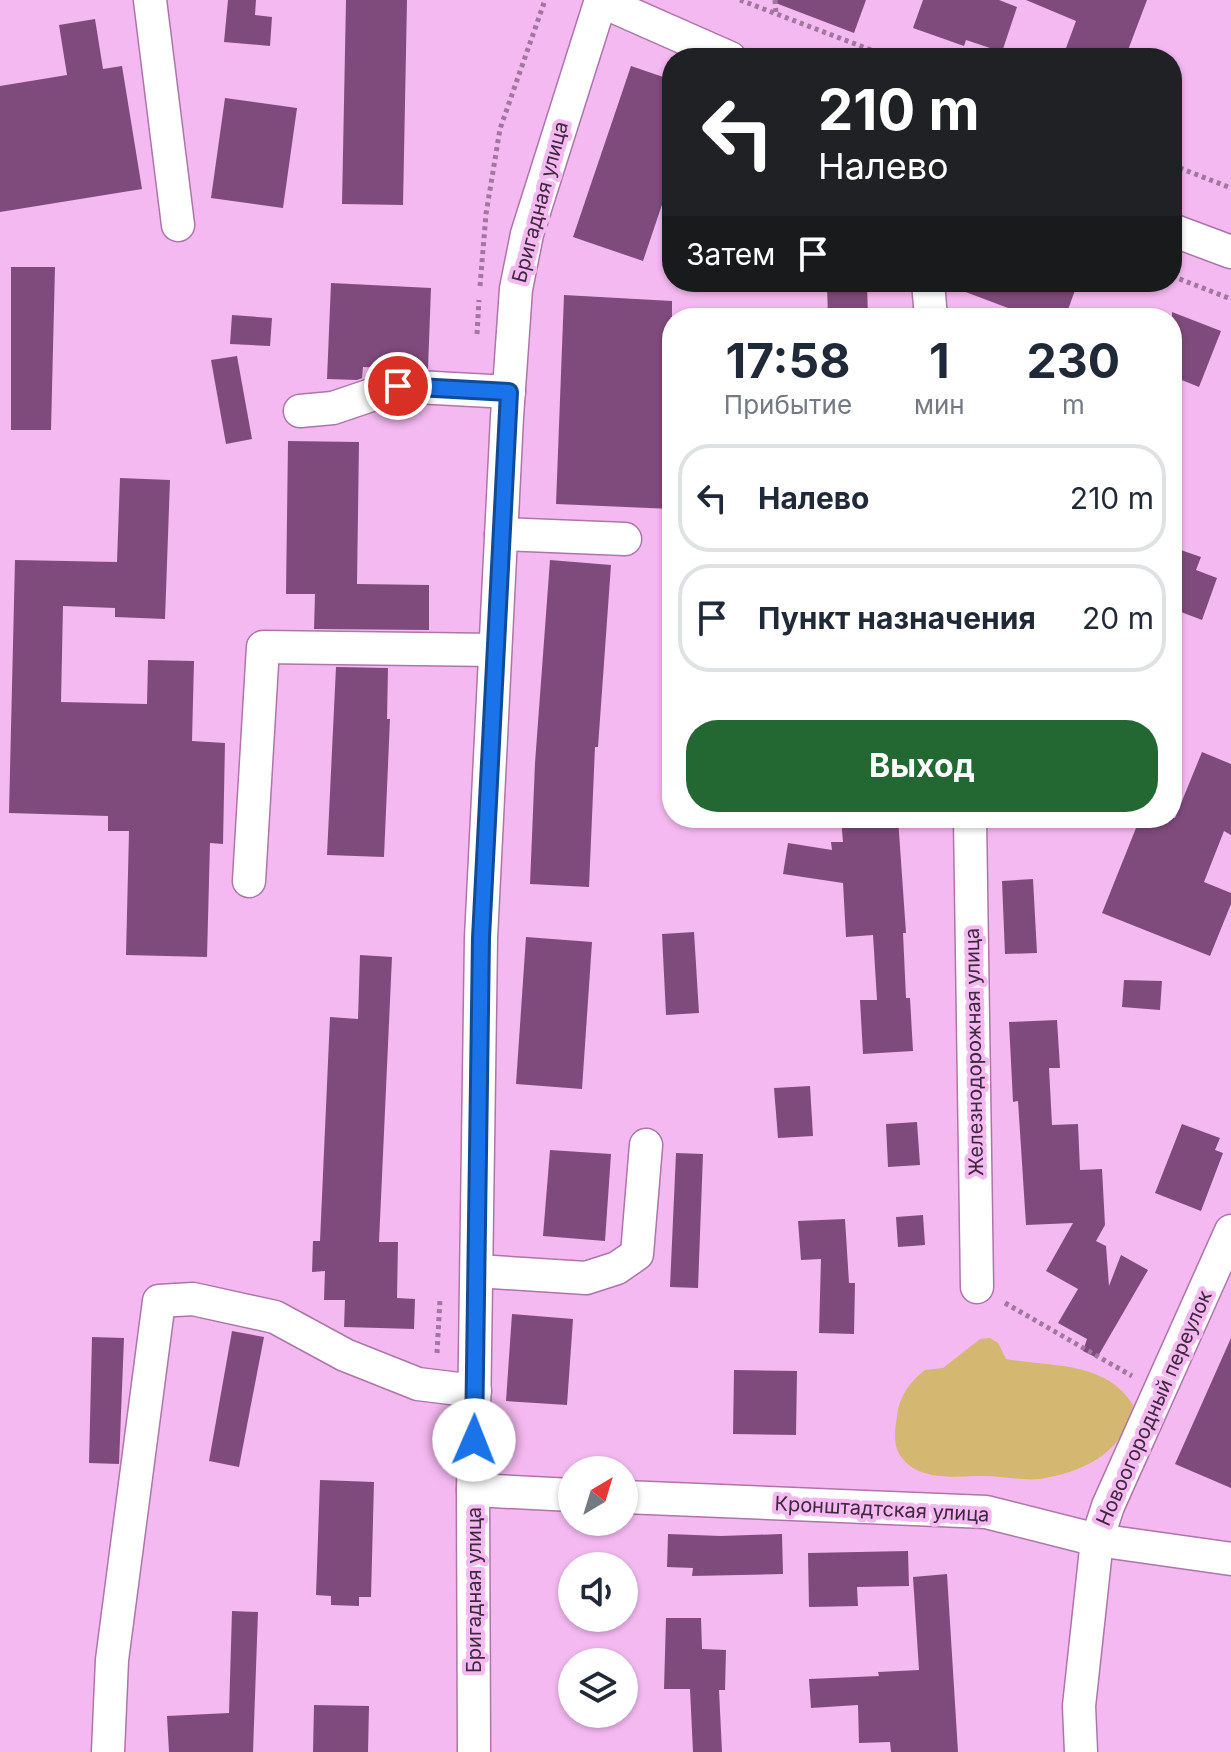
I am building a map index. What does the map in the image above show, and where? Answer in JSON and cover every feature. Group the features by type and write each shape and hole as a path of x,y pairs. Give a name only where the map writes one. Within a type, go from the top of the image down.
{"street":[{"path":"150,0 178,225"},
{"path":"601,0 708,48"},
{"name":"Бригадная улица","path":"474,1752 473,1490 481,938 516,289 527,234 601,0"},
{"path":"1182,234 1231,252"},
{"path":"300,411 333,408 398,386 509,392"},
{"path":"501,534 625,539"},
{"path":"249,881 263,647 495,650"},
{"name":"Железнодорожная улица","path":"970,828 977,1287"},
{"path":"477,1271 586,1278 617,1268 637,1254 646,1145"},
{"name":"Новоогородный переулок","path":"1097,1540 1108,1506 1231,1231"},
{"path":"108,1752 112,1660 159,1301 193,1299 275,1317 345,1355 418,1384 475,1391"},
{"path":"473,1490 558,1494"},
{"name":"Кронштадтская улица","path":"638,1498 986,1512 1097,1540 1231,1559"},
{"path":"1081,1752 1079,1706 1097,1540"}],"path":[{"path":"740,0 866,48"},
{"path":"775,0 776,14"},
{"path":"1182,169 1231,188"},
{"path":"1182,280 1231,299"},
{"path":"977,1287 1160,1392"}],"shaded area":[{"path":"990,1338 998,1343 1006,1359 1076,1368 1108,1380 1122,1391 1133,1405 1129,1421 1113,1446 1076,1470 1038,1479 940,1476 910,1466 899,1453 895,1438 898,1409 906,1390 925,1370 943,1368 980,1339"}],"building":[{"path":"228,0 256,0 255,15 272,17 270,46 224,42"},
{"path":"346,0 407,0 403,205 342,204"},
{"path":"774,0 866,0 854,33"},
{"path":"923,0 999,0 1017,7 1003,48 990,48 966,40 964,46 913,28"},
{"path":"1026,0 1147,0 1129,48 1066,48 1076,21"},
{"path":"95,19 103,69 122,66 142,189 0,212 0,86 67,75 59,25"},
{"path":"631,66 662,77 662,205 643,261 573,237"},
{"path":"225,98 297,108 283,208 211,198"},
{"path":"11,267 55,267 51,430 11,430"},
{"path":"331,283 431,288 428,369 363,367 362,378 357,380 327,379"},
{"path":"827,292 867,292 868,308 828,308"},
{"path":"966,292 1074,292 1069,308 1008,308"},
{"path":"564,295 672,301 672,308 662,308 662,509 556,504"},
{"path":"232,315 272,318 270,346 230,344"},
{"path":"1182,316 1221,331 1199,387 1182,380"},
{"path":"237,356 252,439 226,444 211,360"},
{"path":"288,441 359,442 357,584 429,585 429,630 314,629 315,594 286,594"},
{"path":"120,478 170,480 165,619 115,617 115,608 63,606 61,702 147,704 148,660 194,661 192,741 225,743 223,844 210,843 207,957 126,955 129,831 108,831 108,816 9,813 15,560 117,562"},
{"path":"1182,550 1201,557 1196,570 1217,578 1202,620 1182,612"},
{"path":"550,560 611,565 598,747 595,747 589,887 530,884 535,763"},
{"path":"336,667 388,668 387,719 390,719 384,857 327,855"},
{"path":"1202,752 1231,764 1231,835 1224,831 1204,882 1231,893 1231,904 1210,956 1102,913 1136,828 1182,828 1182,801"},
{"path":"842,828 899,828 906,933 903,933 906,998 910,998 913,1051 863,1054 860,1000 877,1000 873,935 846,937 843,883 783,874 788,843 832,850 831,842 843,842"},
{"path":"1033,879 1037,953 1005,954 1002,881"},
{"path":"694,932 699,1013 666,1015 662,934"},
{"path":"526,937 592,942 582,1089 516,1084"},
{"path":"360,955 392,957 379,1242 398,1242 397,1298 415,1299 414,1329 344,1327 345,1300 324,1300 325,1271 312,1272 313,1241 320,1241 330,1017 358,1019"},
{"path":"1124,980 1162,981 1160,1010 1122,1007"},
{"path":"1057,1020 1060,1068 1049,1068 1052,1125 1078,1124 1080,1170 1102,1169 1105,1225 1096,1241 1106,1246 1109,1286 1121,1255 1148,1270 1097,1358 1083,1351 1087,1339 1058,1323 1078,1289 1046,1271 1073,1223 1026,1225 1018,1101 1013,1102 1009,1022"},
{"path":"810,1086 813,1136 778,1138 774,1088"},
{"path":"917,1122 920,1165 888,1167 886,1124"},
{"path":"1182,1124 1220,1138 1215,1150 1223,1153 1201,1211 1155,1193"},
{"path":"550,1150 611,1154 605,1241 543,1236"},
{"path":"676,1153 703,1154 698,1288 670,1287"},
{"path":"923,1215 925,1245 898,1247 896,1217"},
{"path":"845,1219 849,1283 855,1283 854,1334 819,1333 821,1259 801,1260 798,1221"},
{"path":"512,1314 573,1319 567,1405 506,1401"},
{"path":"232,1331 264,1337 239,1467 209,1461"},
{"path":"92,1337 124,1338 119,1464 89,1463"},
{"path":"1231,1338 1231,1488 1175,1464"},
{"path":"734,1370 797,1371 796,1435 733,1434"},
{"path":"320,1480 374,1482 371,1597 359,1597 359,1606 331,1605 331,1596 316,1595"},
{"path":"668,1534 782,1534 783,1574 692,1576 693,1568 667,1567"},
{"path":"908,1551 909,1586 857,1587 858,1606 809,1607 808,1553"},
{"path":"947,1574 958,1752 891,1752 890,1742 859,1743 858,1705 811,1708 809,1679 879,1676 878,1672 919,1670 913,1577"},
{"path":"232,1611 258,1612 253,1752 169,1752 167,1716 229,1713"},
{"path":"666,1618 701,1618 702,1649 726,1650 725,1690 719,1690 722,1752 693,1752 690,1689 664,1689"},
{"path":"314,1705 369,1706 368,1752 313,1752"}],"route":[{"path":"398,386 509,392 481,938 474,1440"}]}
